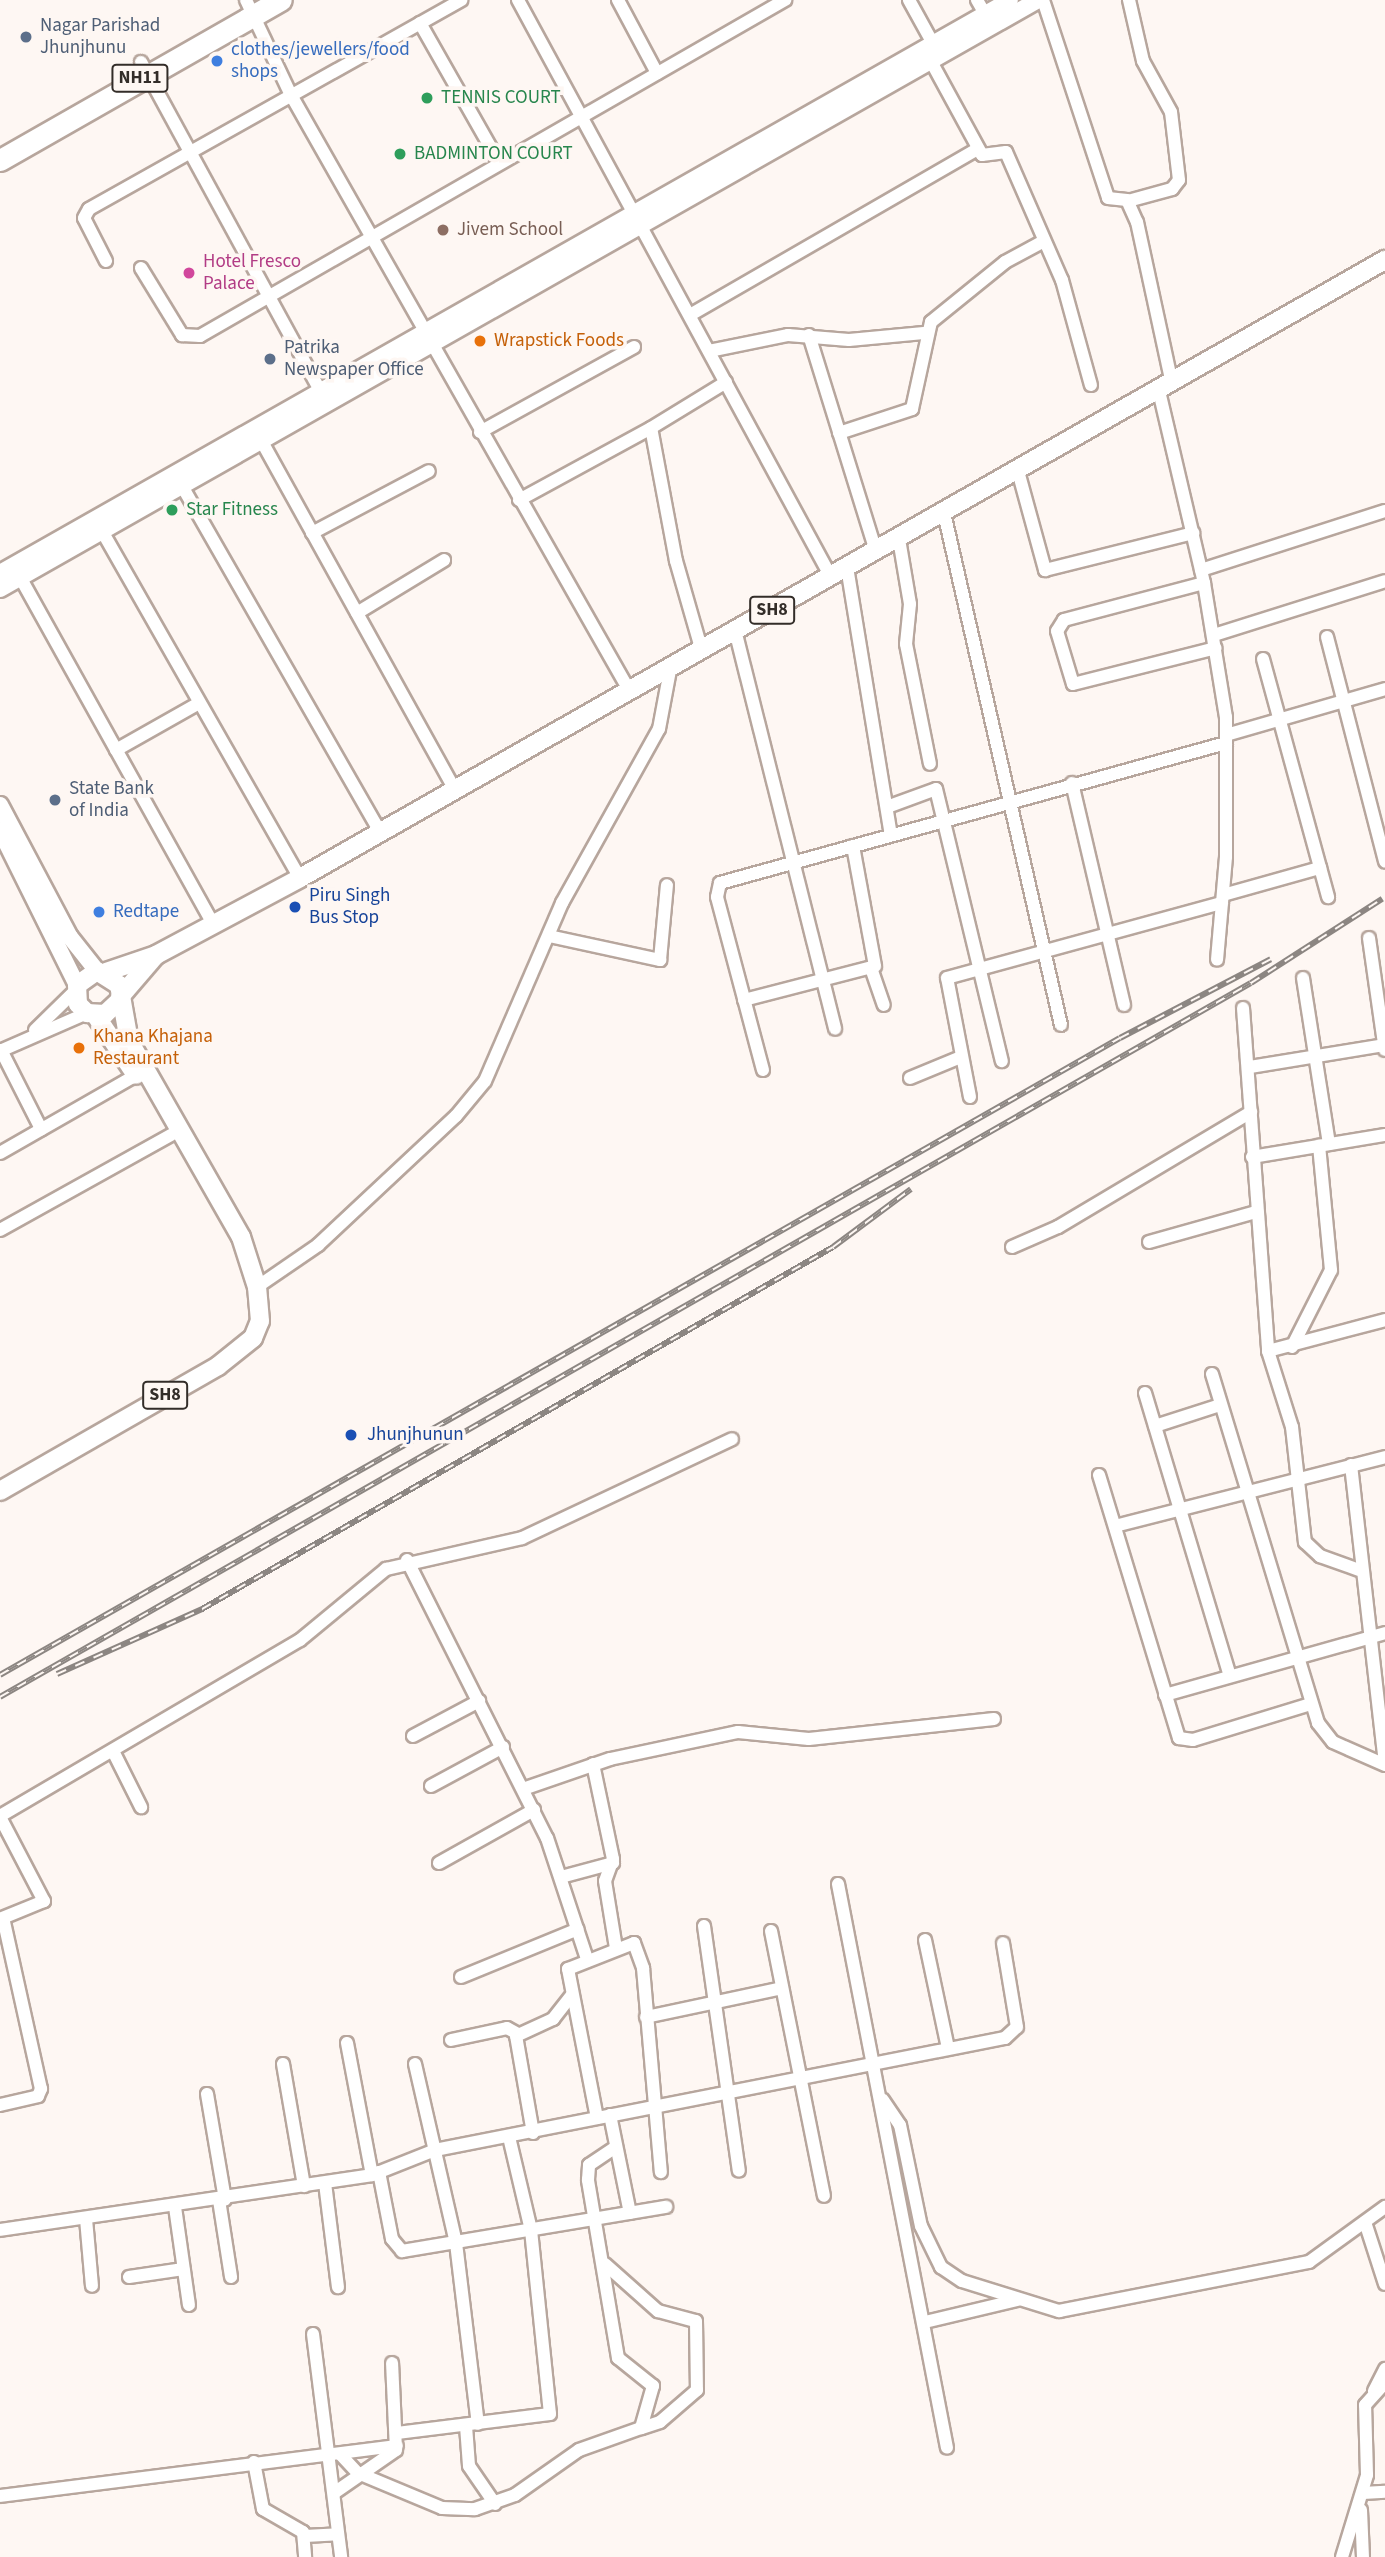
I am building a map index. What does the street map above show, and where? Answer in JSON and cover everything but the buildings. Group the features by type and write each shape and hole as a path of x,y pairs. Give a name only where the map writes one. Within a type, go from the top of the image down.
{"highway":[{"name":"NH11","path":"0,160 251,5 281,0"},
{"name":"NH11","path":"0,146 145,68"}],"main road":[{"name":"SH8","path":"247,1256 232,1244 136,1075 92,1015 76,988 101,971 156,955 300,878 454,788 899,539 1385,261"},
{"name":"SH8","path":"92,1015 119,1000 156,955"},
{"name":"SH8","path":"0,1490 240,1351 260,1321 257,1287 247,1256 129,1041 119,1000 119,985 101,971"}],"street":[{"path":"106,261 85,211 187,150 291,96 461,0"},
{"path":"518,0 831,577"},
{"path":"618,0 657,73"},
{"path":"141,268 187,338 785,0"},
{"path":"909,0 978,149 985,158 1006,152 1062,280 1091,385"},
{"path":"977,0 989,21"},
{"path":"989,21 1010,0"},
{"path":"0,573 323,396 989,21 1040,0 1108,198 1128,201 1179,183 1171,112 1143,61 1129,0"},
{"path":"251,5 291,96 629,690"},
{"path":"420,23 499,162"},
{"path":"145,68 187,150 323,396"},
{"path":"690,315 978,149"},
{"path":"1128,201 1215,641 1226,739 1223,899 1217,960"},
{"path":"709,351 809,335 849,340 925,332 986,276 1044,242"},
{"path":"838,433 912,409 925,332"},
{"path":"809,335 876,552"},
{"path":"480,432 634,347"},
{"path":"519,500 652,428 726,382"},
{"path":"0,589 261,440 323,396"},
{"path":"652,428 676,561 701,648"},
{"path":"261,440 454,788"},
{"path":"312,533 429,471"},
{"path":"1017,471 1045,570 1193,533"},
{"path":"182,486 380,831"},
{"path":"1201,570 1385,511"},
{"path":"944,513 1061,1025"},
{"path":"102,531 300,878"},
{"path":"899,539 911,604 906,644 930,764"},
{"path":"357,614 444,560"},
{"path":"848,567 891,835"},
{"path":"20,577 214,925"},
{"path":"1204,583 1064,620 1057,631 1073,684 1215,641 1385,580"},
{"path":"735,630 790,862 835,1029"},
{"path":"1327,637 1385,862"},
{"path":"1263,659 1328,897"},
{"path":"257,1287 318,1245 474,1097 512,1027 549,936 659,729 671,665"},
{"path":"763,1070 716,887 790,862 1226,739 1280,719 1385,689"},
{"path":"116,750 199,703"},
{"path":"1072,783 1124,1005"},
{"path":"887,807 933,787 1002,1060"},
{"path":"0,805 70,937 101,971"},
{"path":"0,830 76,988 30,1035"},
{"path":"853,846 877,954 871,968 884,1006"},
{"path":"970,1097 944,982 1320,868"},
{"path":"549,936 660,960 667,885"},
{"path":"1250,1067 1385,1047 1369,938"},
{"path":"744,1000 871,968"},
{"path":"1292,1347 1331,1270 1324,1145 1303,978"},
{"path":"1243,1008 1250,1067 1252,1157 1268,1351 1292,1427 1293,1480 1308,1546 1359,1570"},
{"path":"41,1129 0,1051 30,1035 92,1015"},
{"path":"909,1078 961,1057"},
{"path":"0,1153 136,1075"},
{"path":"1012,1247 1058,1227 1251,1112"},
{"path":"0,1230 171,1135"},
{"path":"1252,1157 1385,1135"},
{"path":"1149,1242 1256,1212"},
{"path":"1268,1351 1292,1347 1385,1320"},
{"path":"1212,1374 1244,1491 1311,1704 1333,1742 1385,1763"},
{"path":"1145,1393 1230,1676"},
{"path":"1155,1426 1220,1405"},
{"path":"0,2105 33,2098 41,2089 2,1919 44,1901 0,1817 300,1640 366,1582 407,1560 522,1538 732,1439"},
{"path":"1115,1526 1179,1507 1385,1457"},
{"path":"1351,1465 1366,1637 1385,1763"},
{"path":"1099,1475 1177,1734 1188,1741 1311,1704"},
{"path":"407,1560 534,1810 561,1877 587,1959"},
{"path":"1166,1695 1295,1654 1385,1633"},
{"path":"413,1736 479,1700"},
{"path":"523,1789 593,1765 750,1730 809,1739 994,1719"},
{"path":"431,1786 503,1747"},
{"path":"113,1751 141,1807"},
{"path":"593,1765 613,1863 605,1881 615,1948"},
{"path":"439,1863 534,1810"},
{"path":"561,1877 613,1863"},
{"path":"838,1884 876,2062 947,2448"},
{"path":"704,1926 723,2092 740,2171"},
{"path":"461,1977 578,1930"},
{"path":"771,1931 824,2196"},
{"path":"925,1940 948,2049"},
{"path":"0,2230 175,2207 376,2174 435,2150 533,2133 652,2106 948,2049 1016,2032 1003,1943"},
{"path":"629,2213 617,2147 603,2117 568,1969 615,1948 637,1946 646,2017 652,2106 662,2172"},
{"path":"646,2017 782,1988"},
{"path":"518,2034 553,2019 572,1995"},
{"path":"452,2040 507,2028 518,2034"},
{"path":"518,2034 533,2133"},
{"path":"347,2043 376,2174 398,2248 456,2244 595,2217 666,2207"},
{"path":"283,2064 304,2186"},
{"path":"415,2064 456,2244 472,2425 469,2466 495,2504"},
{"path":"207,2094 232,2277"},
{"path":"883,2100 900,2125 931,2251 941,2267 965,2282 989,2306"},
{"path":"0,2496 254,2462 335,2454 472,2425 550,2414 531,2230 509,2137"},
{"path":"617,2147 589,2165 620,2364 653,2386 641,2428"},
{"path":"898,2181 907,2154"},
{"path":"325,2183 338,2287"},
{"path":"175,2207 189,2305"},
{"path":"965,2282 1066,2311 1296,2266 1333,2250 1385,2207"},
{"path":"86,2219 92,2286"},
{"path":"1365,2222 1385,2284"},
{"path":"913,2258 931,2251"},
{"path":"335,2454 358,2473 442,2508 495,2504 579,2450 641,2428 684,2404 699,2378 694,2316 665,2315 633,2292 605,2264"},
{"path":"128,2277 183,2269"},
{"path":"611,2306 633,2292"},
{"path":"925,2322 1023,2298"},
{"path":"313,2334 335,2454 334,2493 341,2557"},
{"path":"392,2363 397,2440"},
{"path":"1363,2557 1365,2404 1385,2369"},
{"path":"1374,2391 1385,2384"},
{"path":"334,2493 397,2440"},
{"path":"254,2462 263,2509 305,2536 338,2534"},
{"path":"1362,2496 1385,2492"},
{"path":"1342,2557 1362,2496"},
{"path":"305,2536 305,2557"}],"railway":[{"path":"0,1697 1251,983 1382,899"},
{"path":"0,1675 1120,1038 1271,959"},
{"path":"57,1674 202,1609 833,1247 911,1189"}],"place":[{"name":"Nagar Parishad Jhunjhunu","path":"26,37"},
{"name":"clothes/jewellers/food shops","path":"217,61"},
{"name":"TENNIS COURT","path":"427,98"},
{"name":"BADMINTON COURT","path":"400,154"},
{"name":"Jivem School","path":"443,230"},
{"name":"Hotel Fresco Palace","path":"189,273"},
{"name":"Wrapstick Foods","path":"480,341"},
{"name":"Patrika Newspaper Office","path":"270,359"},
{"name":"Star Fitness","path":"172,510"},
{"name":"State Bank of India","path":"55,800"},
{"name":"Piru Singh Bus Stop","path":"295,907"},
{"name":"Redtape","path":"99,912"},
{"name":"Khana Khajana Restaurant","path":"79,1048"},
{"name":"Jhunjhunun","path":"351,1435"}]}
